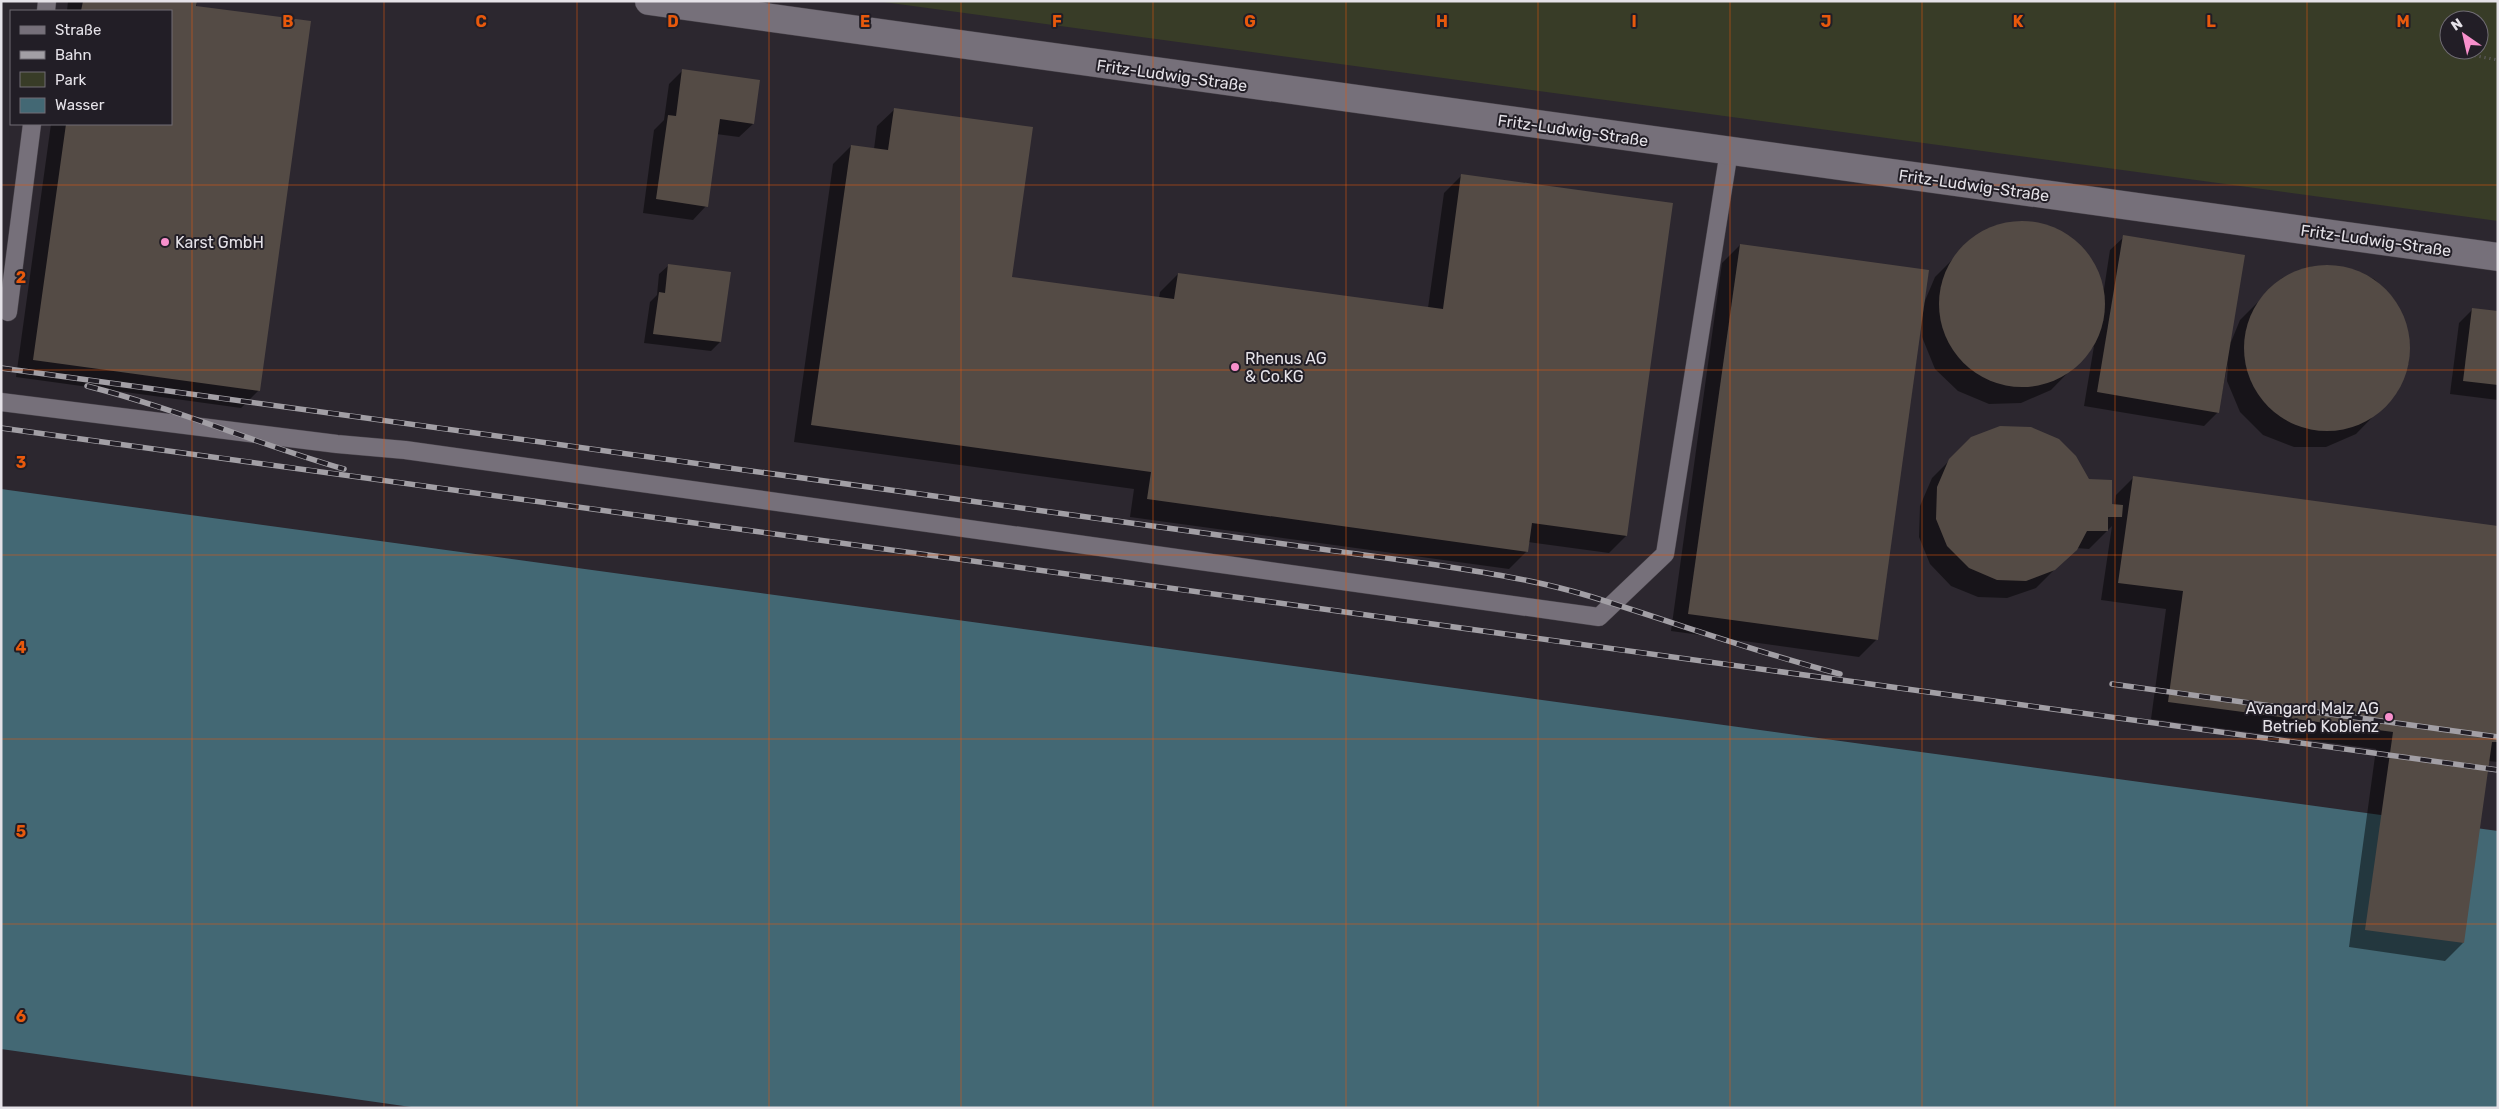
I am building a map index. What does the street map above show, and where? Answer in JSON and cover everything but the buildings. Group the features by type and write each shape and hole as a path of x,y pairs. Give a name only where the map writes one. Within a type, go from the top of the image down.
{"street":[{"name":"Fritz-Ludwig-Straße","path":"649,1 2498,257"}],"lane":[{"path":"8,312 32,125"},
{"path":"1,402 328,443 406,450 1599,617 1665,554 1729,151"}],"green space":[{"path":"876,1 2498,1 2498,221"}],"water":[{"path":"1,489 2498,831 2498,1108 418,1108 1,1049"}],"railway":[{"path":"1,368 1475,571 1570,591 1745,647 1840,674"},
{"path":"87,386 152,405 279,449 344,469"},
{"path":"1,428 2498,770"},
{"path":"2112,684 2498,737"}],"place":[{"name":"Karst GmbH","path":"165,242"},
{"name":"Rhenus AG & Co.KG","path":"1235,367"},
{"name":"Avangard Malz AG Betrieb Koblenz","path":"2389,717"}]}
